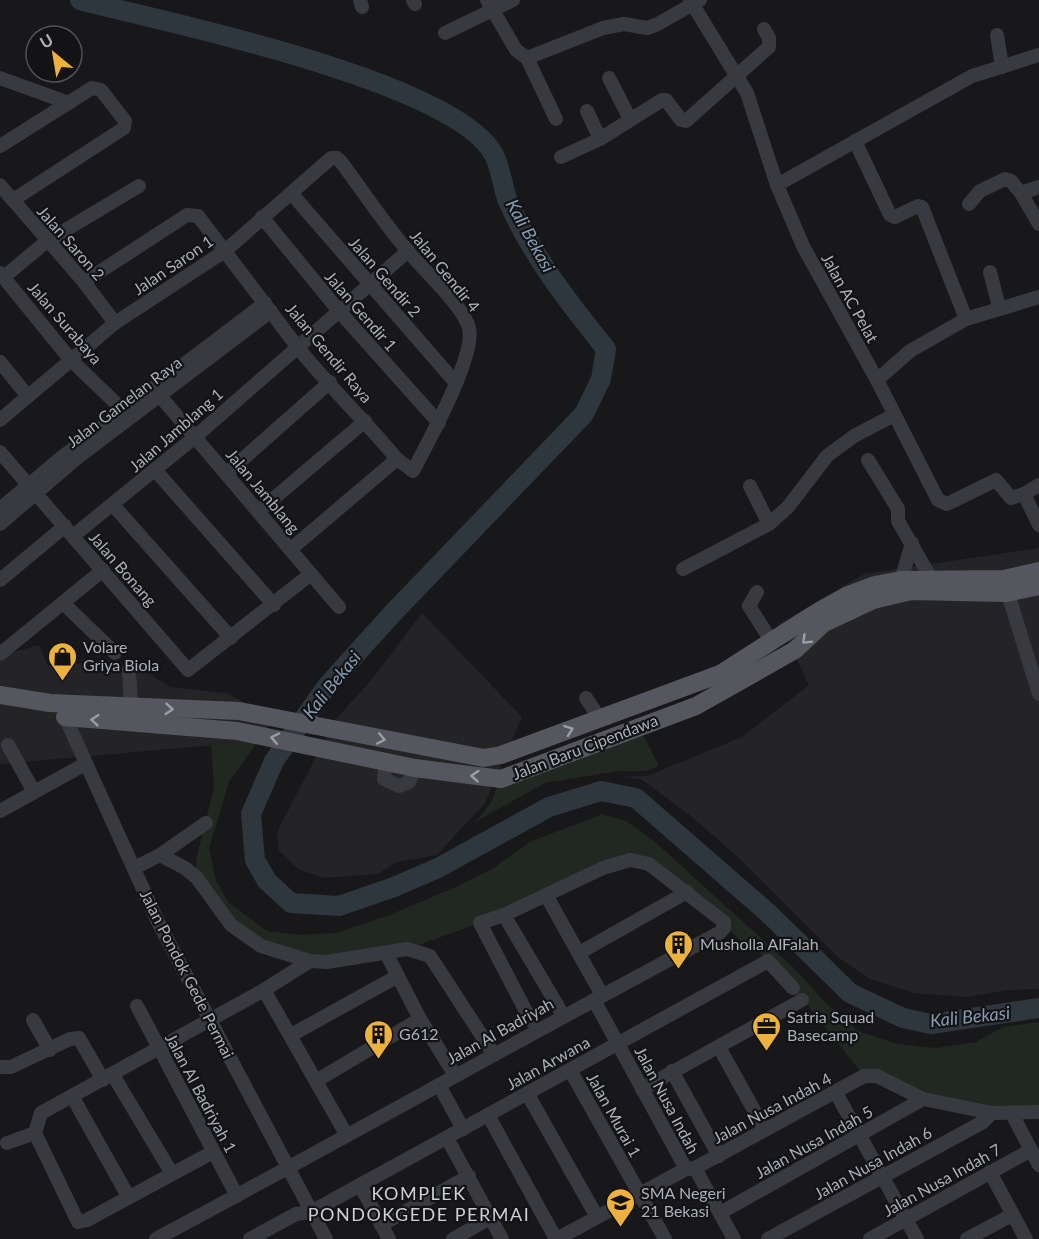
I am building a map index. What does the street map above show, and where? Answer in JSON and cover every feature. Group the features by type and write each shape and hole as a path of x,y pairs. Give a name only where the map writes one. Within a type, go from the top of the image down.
{"main road":[{"name":"Jalan Baru Cipendawa","path":"67,710 204,720 239,711 484,758 501,755 720,674 846,596 875,585 901,580 932,580 1005,586 1039,571"},
{"name":"Jalan Baru Cipendawa","path":"67,710 130,707 204,720 237,730 415,768 501,779 696,706 795,650 824,623 873,600 911,591 1039,586"},
{"path":"0,695 50,703 67,710"},
{"path":"630,707 639,726"}],"street":[{"path":"445,33 490,5 513,0"},
{"path":"527,58 603,28 624,24 647,28 694,1"},
{"name":"Jalan AC Pelat","path":"694,1 736,74 755,113 777,185 813,268 877,380 941,504 947,504 996,480 1011,498 1024,494"},
{"path":"490,5 516,50 527,58 556,119"},
{"path":"561,157 600,139 654,103 664,100 681,120 686,121 736,74 769,47 769,38 764,29"},
{"path":"997,35 1002,67"},
{"path":"777,185 972,76 1039,55"},
{"path":"609,78 630,118"},
{"path":"2,82 69,103"},
{"path":"0,146 69,103 88,88 101,90 125,121 123,128 13,200"},
{"path":"587,111 600,139"},
{"path":"855,141 890,215 895,217 918,206 922,207 966,319"},
{"name":"Jalan Gendir 4","path":"291,193 331,158 337,158 408,251 446,293 469,327 469,343 439,423 412,471"},
{"path":"969,204 980,191 1005,179 1011,181 1021,193 1039,224"},
{"name":"Jalan Saron 2","path":"0,185 84,282 116,323"},
{"path":"2,275 47,241 139,186"},
{"path":"1021,193 1039,187"},
{"name":"Jalan Saron 1","path":"0,420 70,359 116,323 225,251 291,193"},
{"name":"Jalan Gendir 2","path":"291,193 455,382"},
{"name":"Jalan Gendir Raya","path":"84,282 187,215 198,216 297,346 398,459 412,471"},
{"name":"Jalan Gendir 1","path":"262,217 339,311 439,423"},
{"name":"Jalan Jamblang 1","path":"0,580 69,531 113,505 195,437 408,251"},
{"path":"990,272 999,307"},
{"name":"Jalan Surabaya","path":"2,275 70,359 128,414"},
{"path":"877,380 910,351 966,319 999,307 1039,297"},
{"name":"Jalan Gamelan Raya","path":"0,509 32,489 268,307"},
{"path":"0,362 27,395"},
{"path":"227,473 330,382"},
{"name":"Jalan Jamblang","path":"152,397 195,437 339,607"},
{"path":"683,569 769,524 788,507 827,456 854,436 894,415"},
{"path":"259,511 365,421"},
{"name":"Jalan Bonang","path":"0,452 188,670 231,638"},
{"path":"291,549 398,459"},
{"path":"868,460 898,509 898,521 932,580"},
{"path":"155,470 274,605"},
{"path":"1039,485 1024,494 1039,525"},
{"path":"750,486 769,524"},
{"name":"Jalan Gamelan Raya","path":"0,524 32,489"},
{"path":"113,505 231,638 311,574"},
{"path":"901,580 912,543"},
{"path":"0,654 102,570"},
{"path":"1005,586 1039,694"},
{"path":"758,592 749,606 772,642"},
{"path":"63,603 115,653"},
{"path":"129,669 130,707"},
{"path":"586,698 600,719"},
{"name":"Jalan Pondok Gede Permai","path":"67,710 85,764 134,868 208,1019 326,1239"},
{"path":"8,745 34,792"},
{"path":"0,811 85,764"},
{"path":"134,868 160,855 206,823"},
{"path":"160,855 185,868 197,878 221,915 261,946 310,961 327,962 407,950 430,956 494,1053"},
{"path":"531,1021 480,923 504,915 603,868 630,860 649,864 687,892 579,953"},
{"name":"Jalan Al Badriyah","path":"156,1239 563,1015 719,933 724,928 724,922 687,892"},
{"name":"Jalan Nusa Indah","path":"546,895 579,953 618,1043 642,1089 734,1239"},
{"path":"504,915 563,1015"},
{"path":"387,953 420,1019 455,1075"},
{"path":"213,1152 171,1172 87,1220 75,1220 35,1133 41,1113 264,990 310,961"},
{"name":"Jalan Arwana","path":"250,1239 266,1235 296,1214 311,1212 768,961 793,988"},
{"path":"291,1035 398,976"},
{"path":"264,990 346,1134"},
{"path":"642,1089 802,1000"},
{"name":"Jalan Al Badriyah 1","path":"137,1006 237,1196"},
{"path":"316,1081 420,1019"},
{"path":"33,1020 50,1050"},
{"path":"0,1067 11,1067 70,1039 79,1038 171,1172"},
{"path":"719,1047 765,1130"},
{"name":"Jalan Murai 1","path":"570,1070 665,1239"},
{"path":"672,1071 719,1156"},
{"name":"Jalan Nusa Indah 4","path":"556,1239 638,1193 719,1156 837,1093 864,1076 877,1076 923,1099"},
{"path":"439,1085 463,1129"},
{"path":"527,1093 597,1217"},
{"path":"837,1093 916,1239"},
{"path":"72,1096 128,1197"},
{"path":"923,1099 992,1113 1039,1112"},
{"name":"Jalan Nusa Indah 5","path":"720,1213 923,1099"},
{"path":"1011,1112 1039,1165"},
{"name":"Jalan Nusa Indah 6","path":"768,1239 983,1122 992,1113"},
{"path":"488,1115 556,1239"},
{"path":"7,1143 35,1133"},
{"path":"447,1138 502,1239"},
{"name":"Jalan Nusa Indah 7","path":"870,1239 1031,1150"},
{"path":"990,1172 1026,1239"},
{"path":"381,1225 469,1176"},
{"path":"360,1185 389,1239"},
{"path":"968,1239 1012,1215"},
{"path":"453,1239 492,1217"}],"shaded area":[{"path":"1039,548 1039,989 1008,990 967,997 914,993 870,979 839,958 738,857 692,817 641,779 619,777 647,776 742,737 809,685 779,624 864,574"},
{"path":"422,613 522,717 485,803 437,855 397,862 377,874 324,878 298,869 279,851 277,834 280,826 336,719 373,678"},
{"path":"39,645 48,666 110,661 124,668 148,673 170,687 226,693 275,718 258,741 0,764 0,656"},
{"path":"639,727 659,766 646,771 618,771 545,783 475,822 493,797 496,778"},
{"path":"258,741 229,782 209,848 216,881 229,903 267,931 299,935 336,933 387,916 492,869 530,842 602,814 626,821 655,842 793,967 825,1002 858,1031 897,1044 936,1048 976,1042 1003,1027 1039,1022 1039,1112 992,1113 864,1076 810,1008 751,944 746,947 705,908 678,888 630,860 480,923 407,949 310,961 231,925 197,878 196,860 214,788 211,745"}],"waterway":[{"name":"Kali Bekasi","path":"80,0 238,39 303,58 366,79 423,102 466,126 493,153 508,201 528,241 565,296 606,349 601,379 584,414 392,614 327,686 274,761 251,814 255,860 267,881 291,903 339,906 394,887 438,868 549,807 601,791 636,798 767,912 850,993 903,1018 931,1024 1039,1008"}],"place":[{"name":"Volare Griya Biola","path":"62,682"},
{"name":"Musholla AlFalah","path":"679,970"},
{"name":"Satria Squad Basecamp","path":"766,1052"},
{"name":"G612","path":"378,1060"},
{"name":"SMA Negeri 21 Bekasi","path":"620,1228"}],"district":[{"name":"KOMPLEK PONDOKGEDE PERMAI","path":"419,1204"}]}
